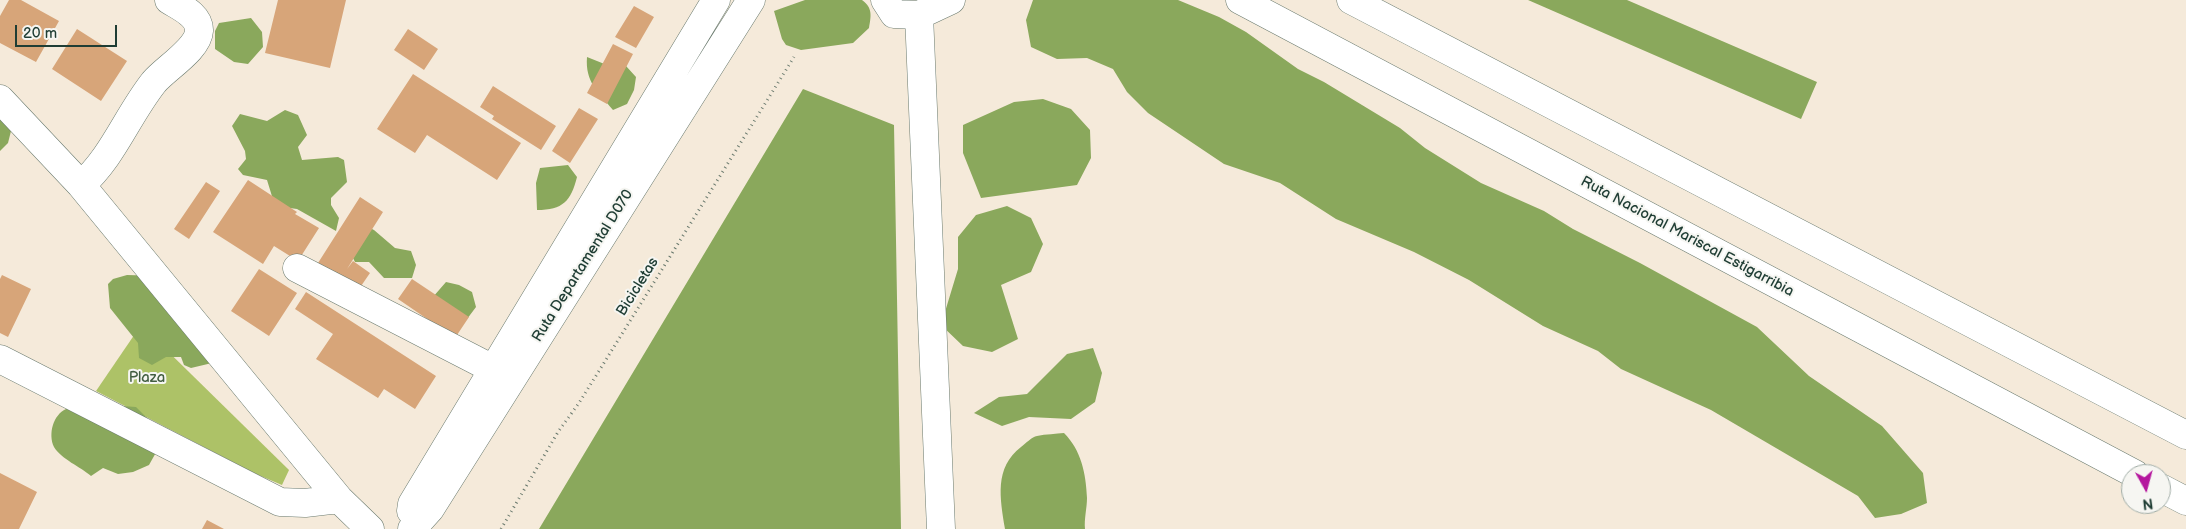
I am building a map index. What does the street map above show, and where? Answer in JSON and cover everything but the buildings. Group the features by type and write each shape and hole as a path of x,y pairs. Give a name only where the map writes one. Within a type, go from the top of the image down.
{"main road":[{"path":"80,185 96,171 154,82 197,40 199,29 194,16 169,0"},
{"name":"Ruta Departamental D070","path":"410,529 412,504 716,0"},
{"name":"Ruta Departamental D070","path":"410,529 436,501 751,0"},
{"name":"Ruta Nacional Mariscal Estigarribia","path":"1240,0 2121,467"},
{"path":"1351,0 2186,435"},
{"path":"886,1 894,14 919,15 948,1"},
{"path":"919,15 941,529"},
{"path":"0,99 80,185 339,499 370,529"},
{"path":"297,268 493,369"},
{"path":"0,359 280,502 306,503 339,499"},
{"path":"2171,493 2186,501"}],"path":[{"name":"Bicicletas","path":"501,529 558,432 590,386 794,57"}],"green space":[{"path":"805,0 862,0 870,9 869,28 853,43 801,50 786,45 782,39 774,11"},
{"path":"1033,0 1178,0 1219,17 1246,32 1298,69 1324,82 1400,128 1425,148 1481,183 1544,211 1573,229 1757,327 1809,376 1882,426 1923,473 1927,503 1901,514 1875,518 1858,496 1711,410 1621,369 1598,351 1543,326 1469,280 1414,252 1336,219 1280,183 1224,164 1148,113 1127,92 1113,69 1087,58 1057,59 1031,47 1026,20"},
{"path":"1528,0 1627,0 1817,82 1801,119"},
{"path":"251,18 262,32 263,47 248,64 234,62 215,49 215,31 219,23"},
{"path":"587,57 612,67 626,66 636,77 634,90 627,104 613,110 602,98 590,80"},
{"path":"803,89 894,125 901,529 539,529"},
{"path":"1043,99 1071,109 1090,130 1091,158 1077,185 981,198 963,153 963,125 1014,102"},
{"path":"0,109 12,127 8,143 0,151"},
{"path":"285,110 298,115 307,135 298,147 302,160 338,157 344,160 347,182 331,198 331,205 339,218 336,231 297,209 275,206 267,180 243,175 238,169 246,159 245,151 232,126 240,114 267,121"},
{"path":"568,165 577,177 569,198 560,206 546,210 537,210 536,183 540,168"},
{"path":"1007,206 1031,218 1043,244 1031,272 1001,285 1018,339 992,352 963,346 941,325 958,269 958,237 976,215"},
{"path":"360,223 374,230 395,248 411,251 416,265 412,278 384,278 369,262 355,262 348,248"},
{"path":"127,275 160,276 212,363 191,368 184,365 181,357 166,357 152,365 139,358 138,343 110,308 108,284 113,279"},
{"path":"446,282 459,285 472,292 476,307 467,319 426,305"},
{"name":"Plaza","path":"141,325 289,470 282,485 256,474 96,391"},
{"path":"1093,348 1102,373 1095,402 1071,419 1029,417 1002,426 974,413 999,397 1027,394 1067,354"},
{"path":"93,404 136,407 156,427 163,440 149,465 133,472 118,474 103,468 91,476 57,451 52,442 52,431 58,416 66,409"},
{"path":"1064,433 1075,447 1084,471 1087,498 1085,529 1005,529 1001,484 1006,464 1012,455 1033,438 1040,435"}]}
